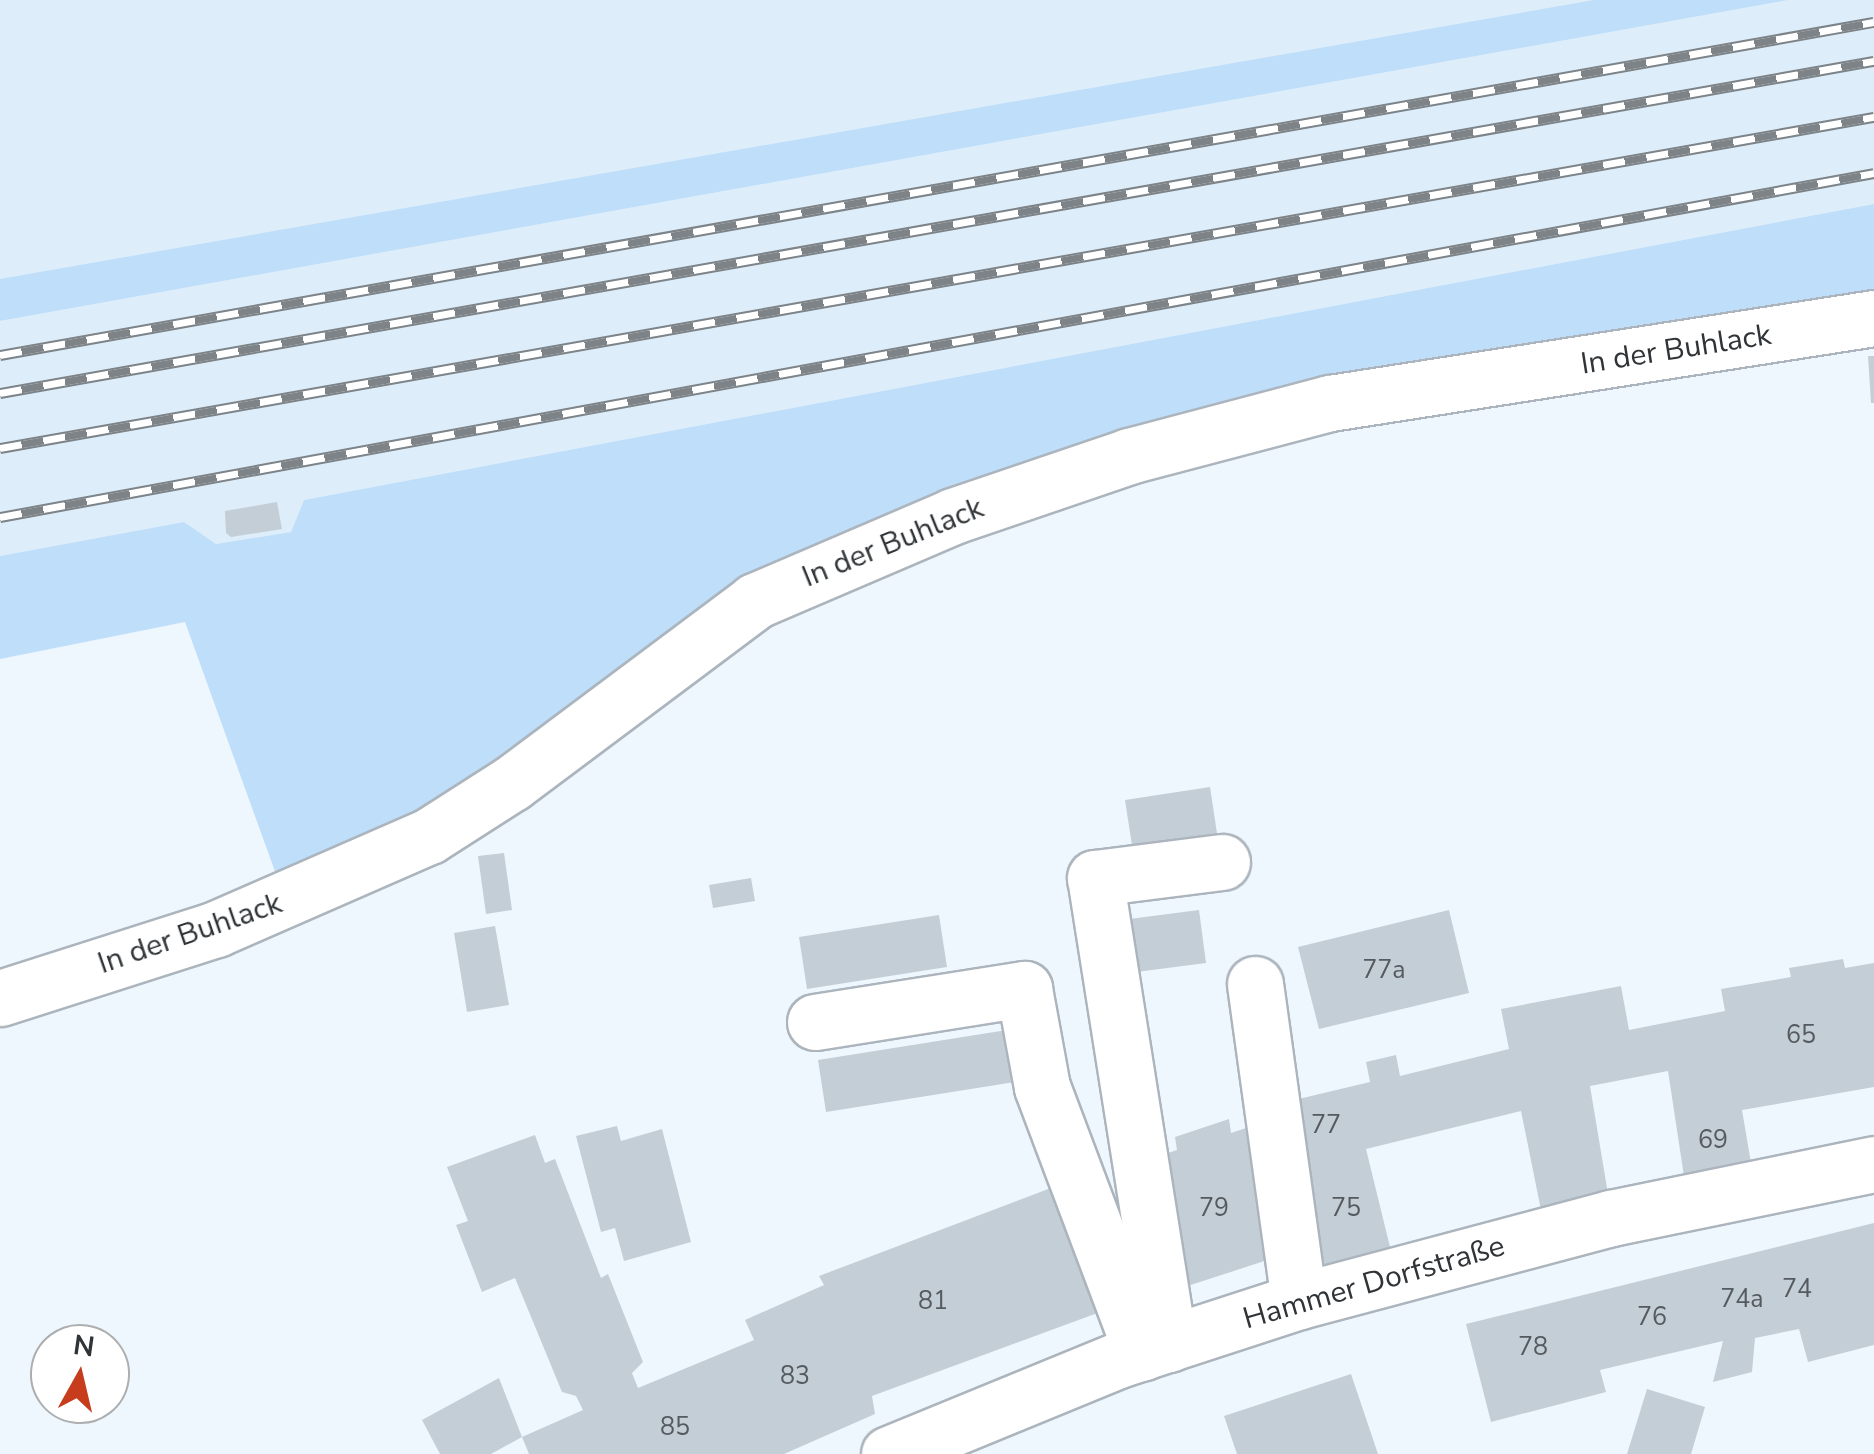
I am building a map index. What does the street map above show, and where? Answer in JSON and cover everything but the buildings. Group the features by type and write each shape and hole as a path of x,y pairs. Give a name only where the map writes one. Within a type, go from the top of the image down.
{"street":[{"name":"In der Buhlack","path":"0,998 216,929 429,836 512,783 754,602 953,516 1129,456 1330,404 1874,318"},
{"path":"1155,1348 1095,878 1222,862"},
{"path":"1255,984 1298,1301"},
{"path":"815,1022 1024,989 1042,1088 1155,1348"},
{"name":"Hammer Dorfstraße","path":"889,1454 1155,1348 1298,1301 1611,1218 1874,1164"}],"shaded area":[{"path":"0,0 1673,0 0,299"},
{"path":"1594,0 1788,0 0,321 0,279"},
{"path":"1788,0 1874,0 1874,204 304,500 291,532 216,544 184,522 0,556 0,321"},
{"path":"1874,204 1874,311 952,512 509,775 282,891 185,622 0,659 0,556 184,522 216,544 291,532 304,500"}],"railway":[{"path":"0,355 1874,22"},
{"path":"0,393 1874,61"},
{"path":"0,448 1874,117"},
{"path":"0,517 1874,173"}]}
